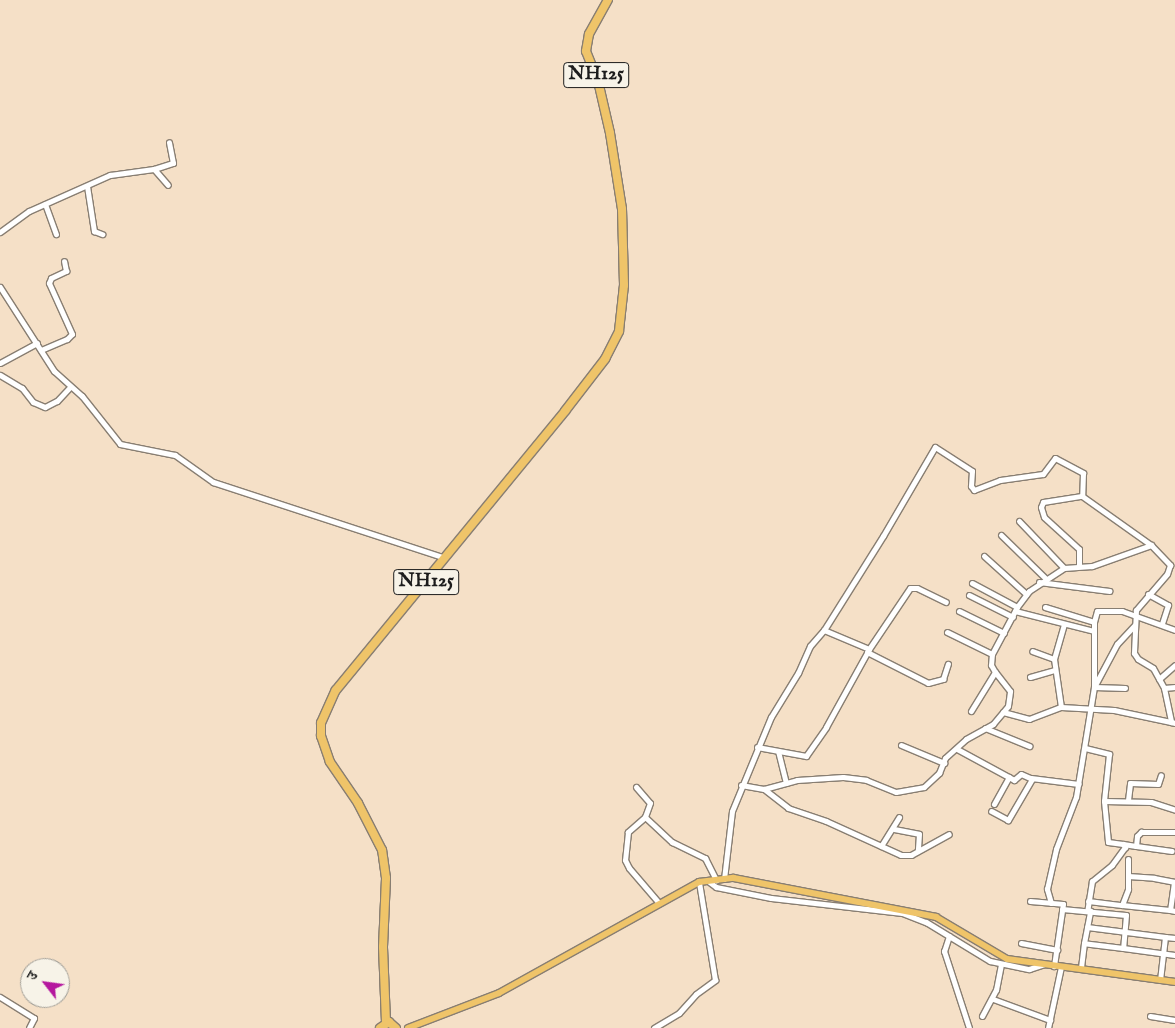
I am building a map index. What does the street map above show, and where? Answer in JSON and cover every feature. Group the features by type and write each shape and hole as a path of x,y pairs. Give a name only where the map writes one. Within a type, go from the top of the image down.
{"highway":[{"name":"NH125","path":"386,1022 383,947 386,878 382,850 358,803 327,757 320,723 336,690 591,378 619,332 624,286 622,209 610,133 598,82 586,51 589,34 608,0"},
{"path":"380,1028 386,1022 396,1028"}],"main road":[{"path":"408,1028 499,993 699,882 734,878 936,916 1007,959 1175,982"}],"street":[{"path":"0,232 29,211 122,172 154,169 173,163 169,142"},
{"path":"154,169 168,185"},
{"path":"87,186 94,231 102,234"},
{"path":"45,204 56,234"},
{"path":"41,350 67,339 72,334 49,283 51,278 66,271 64,261"},
{"path":"0,287 41,350 70,387 82,396 120,444 174,455 213,482 445,558"},
{"path":"0,363 36,343"},
{"path":"0,375 22,388 33,402 45,406 58,401 70,387"},
{"path":"724,879 732,811 757,747 810,646 824,630 935,447 972,471 970,486 974,490 1000,480 1043,474 1055,458 1083,473 1082,496"},
{"path":"1003,712 1029,718 1061,707 1092,708 1173,722 1164,688 1159,678 1152,668 1135,657 1135,615 1148,594 1167,574 1170,565 1151,544 1082,496 1043,502 1040,507 1044,517 1079,549 1079,566"},
{"path":"1018,522 1064,568"},
{"path":"1000,535 1045,578"},
{"path":"742,785 764,789 786,783 843,777 866,780 888,790 907,792 933,780 944,763 966,739 985,728 1008,706 1010,691 995,672 990,661 1016,609 1026,594 1039,582 1064,568 1092,566 1151,544"},
{"path":"984,556 1026,594"},
{"path":"1039,582 1109,591"},
{"path":"972,583 1016,609 1094,631"},
{"path":"757,747 809,755 868,651 910,588 916,588 946,602"},
{"path":"1148,594 1168,605 1162,624"},
{"path":"969,595 1012,617"},
{"path":"1045,607 1094,622"},
{"path":"1051,903 1047,892 1056,850 1072,809 1092,708 1094,687 1094,622 1097,611 1105,608 1135,615 1175,630"},
{"path":"959,610 1004,633"},
{"path":"1061,707 1054,670 1054,659 1064,624"},
{"path":"1094,687 1117,644 1135,625"},
{"path":"824,630 928,683 943,679 948,664"},
{"path":"947,632 992,654"},
{"path":"1032,651 1054,659"},
{"path":"1159,678 1175,665"},
{"path":"1030,677 1054,670"},
{"path":"971,710 995,672"},
{"path":"1094,687 1125,688"},
{"path":"1164,688 1175,687"},
{"path":"985,728 1029,746"},
{"path":"901,745 944,763"},
{"path":"1085,748 1109,754 1104,801 1108,842 1172,851"},
{"path":"957,749 1015,780 1023,774 1031,778 1078,784"},
{"path":"778,751 786,783"},
{"path":"1130,783 1158,784 1161,775"},
{"path":"1128,800 1130,776"},
{"path":"994,804 1009,777"},
{"path":"991,812 1008,820 1031,778"},
{"path":"636,787 650,802 645,817 628,832 625,860 629,868 659,903"},
{"path":"764,789 788,808 904,856 949,834"},
{"path":"1104,801 1128,800 1151,802 1175,810"},
{"path":"645,817 672,842 707,859 716,880"},
{"path":"881,846 894,829 899,817"},
{"path":"894,829 919,834 918,850"},
{"path":"1136,846 1136,836 1141,832 1175,832"},
{"path":"1081,969 1092,881 1119,856 1125,847 1123,844"},
{"path":"1122,905 1128,889 1128,859"},
{"path":"1088,901 1172,910 1174,882 1128,876"},
{"path":"708,881 716,887 771,898 902,913 1001,964 1029,969 1044,964"},
{"path":"654,1028 678,1013 696,994 715,980 699,882"},
{"path":"1030,900 1063,904 1048,1028"},
{"path":"1062,909 1126,915 1123,948"},
{"path":"1087,927 1175,938"},
{"path":"949,936 944,949 946,958 970,1028"},
{"path":"1160,980 1165,936"},
{"path":"1021,943 1056,950"},
{"path":"1084,943 1175,955"},
{"path":"982,1016 992,999 1001,964"},
{"path":"0,997 34,1018 29,1028"},
{"path":"992,999 1050,1020"},
{"path":"1150,1016 1175,1020"}]}
